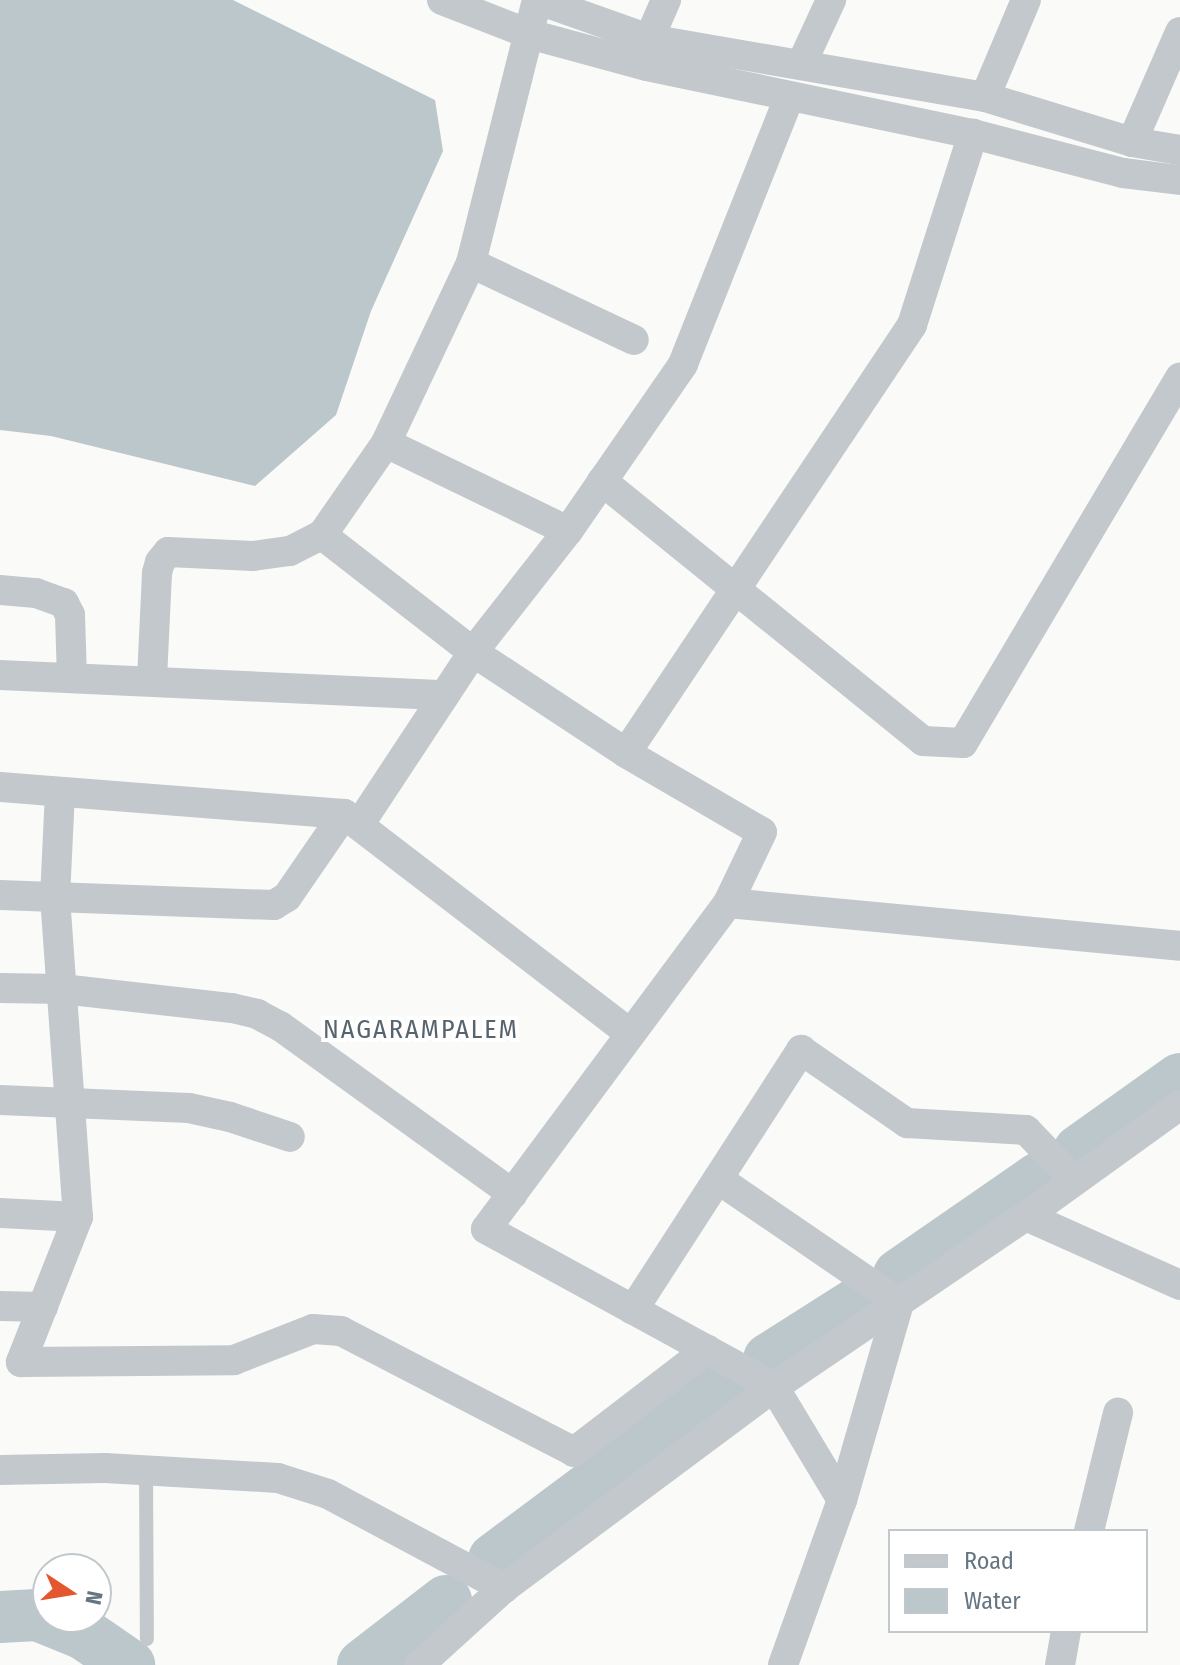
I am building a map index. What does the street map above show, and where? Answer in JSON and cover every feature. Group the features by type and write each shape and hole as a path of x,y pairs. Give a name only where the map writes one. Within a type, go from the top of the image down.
{"street":[{"path":"442,0 529,34 647,66 973,134 1123,173 1180,180"},
{"path":"152,679 157,573 160,562 168,552 253,556 290,551 322,535 386,443 471,263 538,0 649,39 985,97 1132,142 1180,150"},
{"path":"649,39 666,0"},
{"path":"801,65 831,0"},
{"path":"985,97 1026,0"},
{"path":"1132,142 1180,32"},
{"path":"0,895 274,905 287,897 351,819 445,695 473,652 568,531 683,364 789,97"},
{"path":"626,753 912,325 973,134"},
{"path":"471,263 634,340"},
{"path":"602,481 923,741 963,743 1180,377"},
{"path":"386,443 568,531"},
{"path":"322,535 473,652 626,753 762,832 728,903 486,1229 774,1387 842,1500"},
{"path":"0,590 36,593 64,603 70,615 72,677"},
{"path":"0,675 152,679 445,695"},
{"path":"0,787 351,819 629,1033"},
{"path":"60,792 55,897 78,1217 43,1307 11,1369 234,1360 313,1329 341,1331 574,1452 707,1350"},
{"path":"728,903 1180,946"},
{"path":"0,988 62,989 232,1008 257,1014 280,1026 513,1194"},
{"path":"633,1310 801,1050 907,1123 1026,1130 1074,1180"},
{"path":"0,1100 189,1108 230,1117 290,1137"},
{"path":"419,1665 504,1588 774,1387 1026,1216 1180,1105"},
{"path":"718,1179 899,1303"},
{"path":"0,1213 78,1217"},
{"path":"1026,1216 1180,1285"},
{"path":"783,1665 842,1500 899,1303"},
{"path":"0,1306 43,1307"},
{"path":"1089,1529 1118,1413"},
{"path":"0,1470 146,1469 278,1478 328,1494 504,1588"},
{"path":"1060,1665 1066,1633"}],"lane":[{"path":"146,1469 147,1639"}],"water":[{"path":"0,0 233,0 435,100 443,151 371,311 336,415 255,486 51,436 0,430"}],"waterway":[{"path":"1079,1151 1180,1079"},
{"path":"899,1275 1039,1178"},
{"path":"769,1359 865,1298"},
{"path":"494,1559 725,1387"},
{"path":"363,1665 446,1601"},
{"path":"0,1617 37,1615 84,1634 129,1665"}],"district":[{"name":"NAGARAMPALEM","path":"421,1030"}]}
